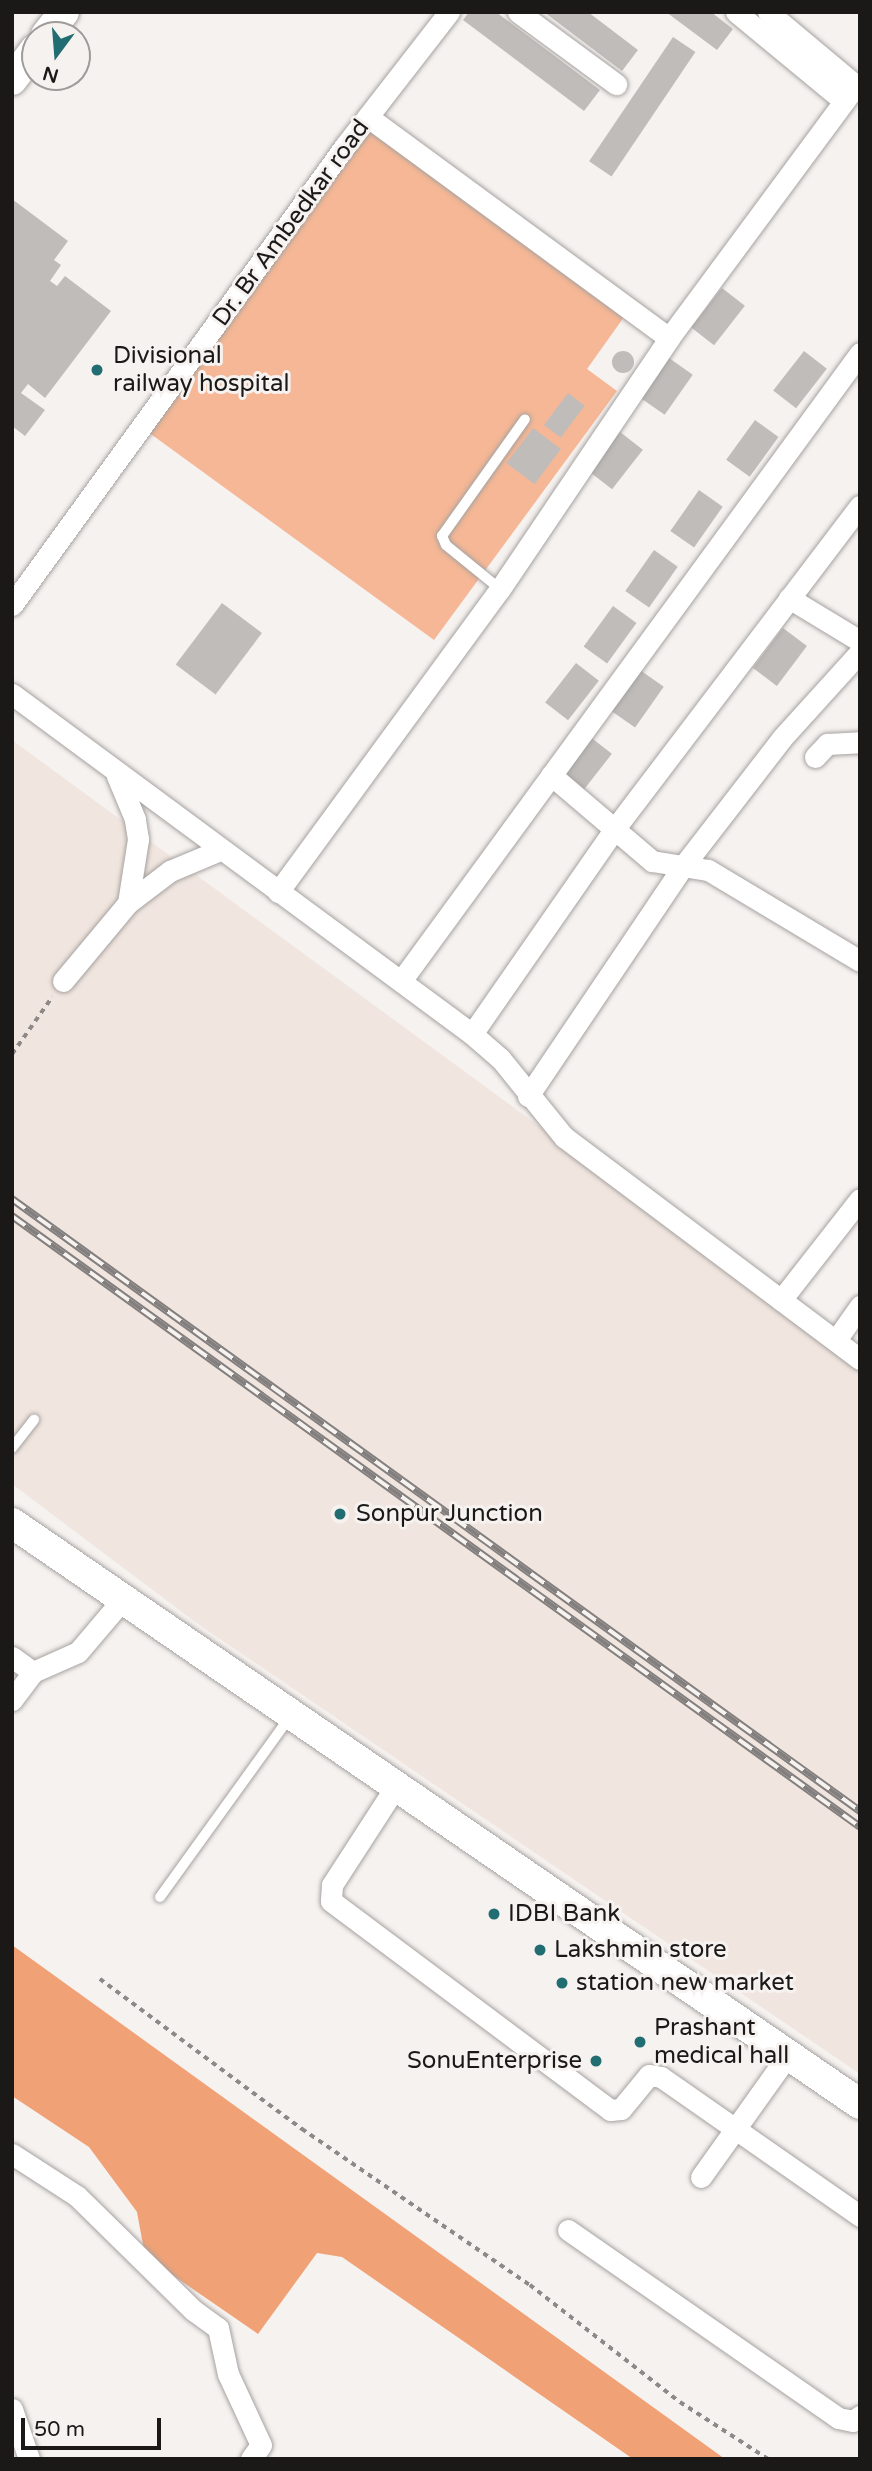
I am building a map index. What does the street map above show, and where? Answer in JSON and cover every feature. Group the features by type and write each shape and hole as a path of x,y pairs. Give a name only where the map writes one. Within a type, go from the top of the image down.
{"main road":[{"path":"12,1523 860,2104"}],"street":[{"name":"Dr. Br Ambedkar road","path":"12,605 368,117 449,12"},
{"path":"518,12 616,84"},
{"path":"736,12 853,92"},
{"path":"768,12 853,92"},
{"path":"278,892 500,589 669,338 853,92"},
{"path":"368,117 669,338"},
{"path":"401,981 857,364"},
{"path":"472,1034 613,831 860,506"},
{"path":"789,597 860,641"},
{"path":"528,1096 684,865 782,738 860,652"},
{"path":"12,694 116,774 472,1034 500,1058 528,1096 564,1137 860,1359"},
{"path":"816,757 827,744 860,742"},
{"path":"116,774 135,819 138,839 128,903"},
{"path":"551,775 613,831 652,861 684,865 723,877 860,961"},
{"path":"63,981 128,903 170,871 220,850"},
{"path":"781,1300 860,1199"},
{"path":"835,1340 860,1306"},
{"path":"12,1700 33,1672 78,1652 123,1598"},
{"path":"12,1657 33,1672"},
{"path":"396,1786 332,1885 331,1900 610,2110 618,2111 645,2078 655,2075 860,2216"},
{"path":"701,2177 788,2055"},
{"path":"12,2154 76,2196 193,2311 218,2328 228,2374 261,2445 251,2459"},
{"path":"568,2230 838,2418 853,2421 860,2416"},
{"path":"12,2409 29,2459"}],"lane":[{"path":"500,589 446,545 442,536 526,418"},
{"path":"12,1448 34,1420"},
{"path":"160,1897 292,1714"}],"path":[{"path":"12,1053 63,981"},
{"path":"100,1979 302,2129 530,2286 680,2402 768,2459"}],"shaded area":[{"path":"369,131 624,317 587,369 617,391 434,640 148,432"},
{"path":"12,740 860,1361 860,2074 195,1622 12,1484"},
{"path":"12,1945 725,2459 633,2459 342,2257 317,2253 258,2334 145,2256 137,2212 89,2147 12,2096"}],"building":[{"path":"469,12 496,12 600,90 584,111 463,20"},
{"path":"544,12 588,12 638,50 622,71"},
{"path":"666,12 711,12 733,29 717,50"},
{"path":"673,37 695,52 612,176 589,161"},
{"path":"12,199 68,241 54,260 61,265 50,281 57,286 65,276 111,311 45,398 28,384 21,393 45,410 25,436 12,426"},
{"path":"722,288 745,306 714,345 691,327"},
{"path":"619,351 627,351 634,358 634,366 627,373 619,373 612,366 612,358"},
{"path":"804,351 827,369 796,408 773,390"},
{"path":"669,358 693,375 665,415 641,398"},
{"path":"568,393 585,406 561,438 544,425"},
{"path":"755,420 778,437 750,477 726,460"},
{"path":"533,428 561,449 534,484 507,463"},
{"path":"620,432 643,450 612,489 589,471"},
{"path":"699,490 723,507 694,548 670,531"},
{"path":"654,550 678,567 649,608 625,591"},
{"path":"222,603 262,633 216,695 176,664"},
{"path":"613,606 636,623 607,663 584,646"},
{"path":"783,628 807,646 777,686 753,668"},
{"path":"576,663 599,681 568,720 545,702"},
{"path":"640,670 664,687 635,728 611,711"},
{"path":"589,736 612,754 581,793 558,775"}],"railway":[{"path":"12,1199 860,1811"},
{"path":"12,1216 860,1827"}],"place":[{"name":"Divisional railway hospital","path":"97,370"},
{"name":"Sonpur Junction","path":"340,1514"},
{"name":"IDBI Bank","path":"494,1914"},
{"name":"Lakshmin store","path":"540,1950"},
{"name":"station new market","path":"562,1983"},
{"name":"Prashant medical hall","path":"640,2042"},
{"name":"SonuEnterprise","path":"596,2061"}]}
